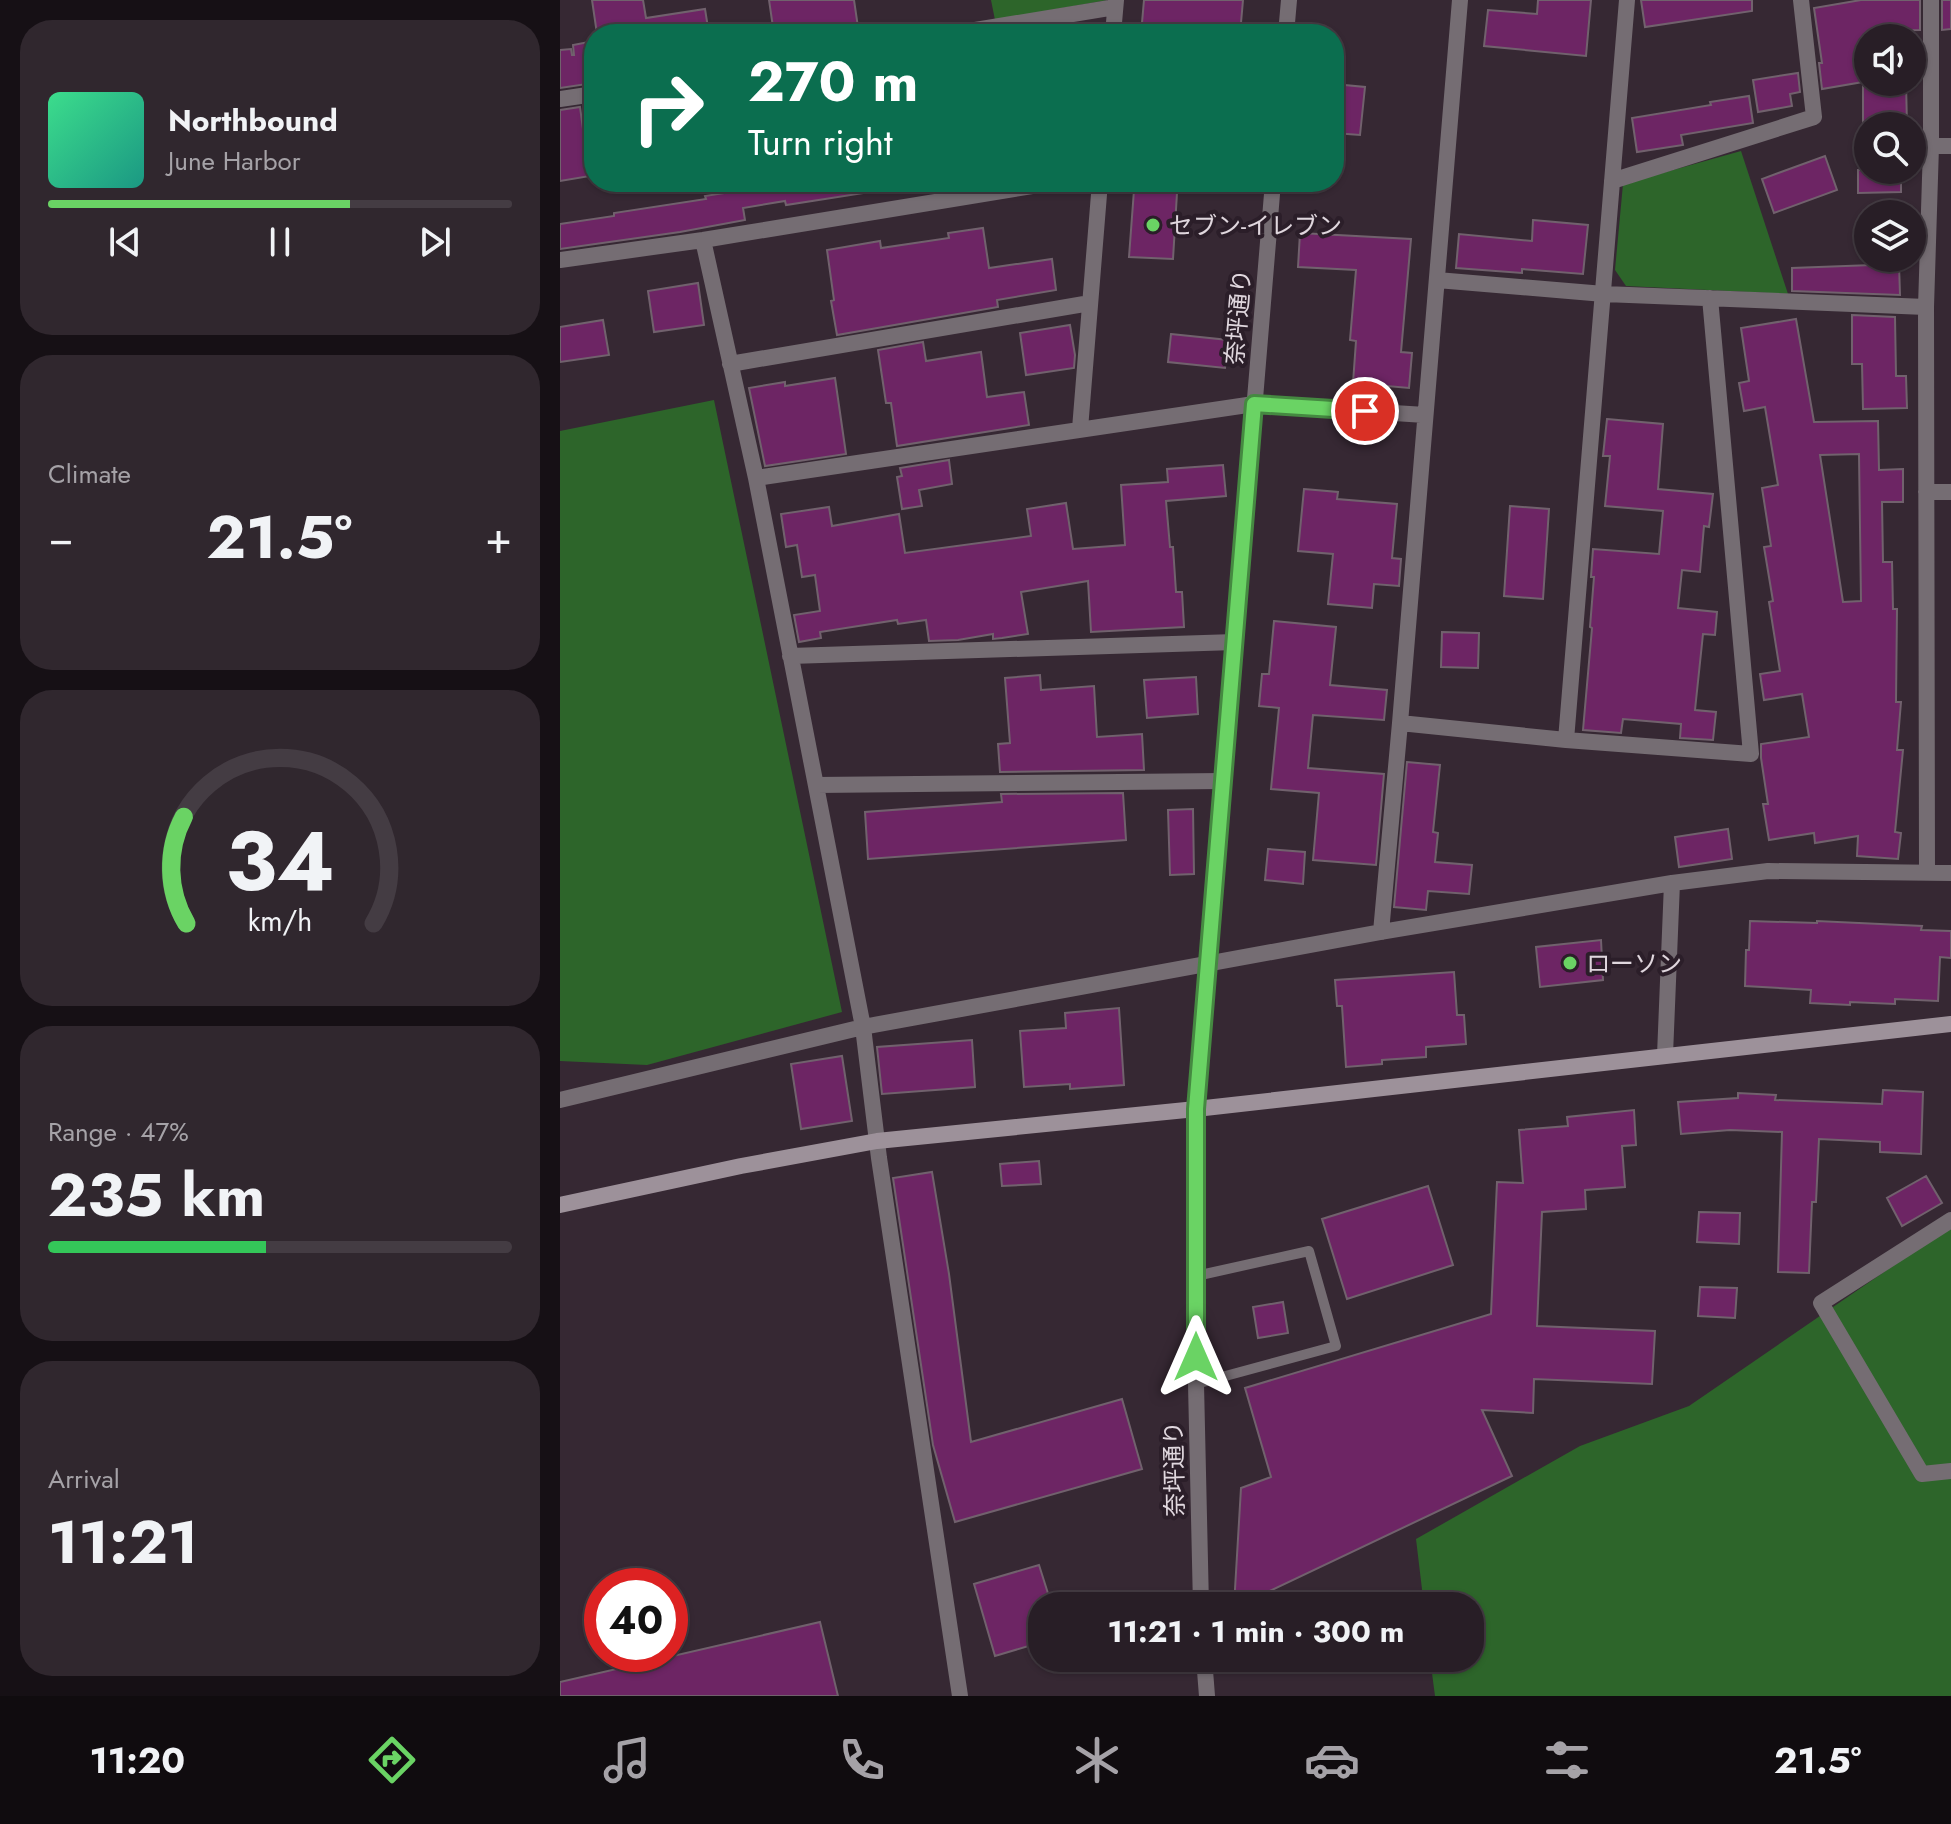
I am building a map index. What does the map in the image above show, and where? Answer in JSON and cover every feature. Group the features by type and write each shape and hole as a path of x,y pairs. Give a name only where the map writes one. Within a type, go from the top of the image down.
{"main road":[{"path":"560,1205 741,1166 877,1141 1196,1109 1951,1024"}],"street":[{"path":"1287,24 1289,0"},
{"path":"1381,932 1460,0"},
{"path":"1566,740 1627,0"},
{"path":"1612,181 1814,117 1801,0"},
{"path":"1927,872 1926,307 1931,0"},
{"path":"1004,24 1116,3 1114,24"},
{"path":"560,99 584,95"},
{"path":"1931,146 1951,146"},
{"path":"560,260 996,192"},
{"path":"1080,429 1099,192"},
{"name":"奈坪通り","path":"1201,1592 1196,1384 1196,1109 1272,192"},
{"path":"703,240 756,478 863,1027 877,1141 960,1696"},
{"path":"1437,280 1604,294 1926,307"},
{"path":"1400,723 1751,754 1710,298"},
{"path":"730,364 1090,303"},
{"path":"756,478 1254,404 1425,415"},
{"path":"1926,492 1951,492"},
{"path":"790,656 1235,642"},
{"path":"816,785 1223,781"},
{"path":"560,1100 863,1027 1381,932 1672,883 1768,871 1951,873"},
{"path":"1665,1055 1672,883"},
{"path":"1951,1220 1821,1303 1922,1474 1951,1471"},
{"path":"1205,1672 1207,1696"}],"lane":[{"path":"1196,1276 1309,1251 1336,1346 1196,1384"}],"green space":[{"path":"991,0 1108,0 995,20"},
{"path":"1741,151 1788,294 1626,286 1615,270 1623,184"},
{"path":"714,400 842,1012 647,1065 560,1061 560,431"},
{"path":"1951,1226 1951,1696 1435,1696 1432,1672 1484,1672 1484,1592 1422,1592 1416,1539 1580,1446 1689,1406"}],"building":[{"path":"592,0 643,0 646,18 705,9 707,24 596,24"},
{"path":"769,0 854,0 858,24 773,24"},
{"path":"1144,0 1243,0 1241,24 1142,24"},
{"path":"1538,0 1591,0 1586,56 1484,46 1488,10 1537,14"},
{"path":"1641,0 1752,0 1752,11 1645,27"},
{"path":"1861,0 1920,0 1920,24 1854,24 1854,84 1822,89 1819,63 1822,63 1814,8"},
{"path":"1942,0 1951,0 1951,29 1942,30"},
{"path":"584,43 584,84 560,88 560,50 571,49 574,55 573,45"},
{"path":"1798,73 1800,92 1790,94 1792,106 1758,112 1753,80"},
{"path":"1344,85 1365,87 1360,135 1344,134"},
{"path":"1749,96 1753,123 1681,135 1683,145 1637,152 1632,118"},
{"path":"1863,96 1906,96 1907,112 1863,112"},
{"path":"580,107 584,129 584,177 560,181 560,110"},
{"path":"1825,156 1837,190 1774,213 1762,179"},
{"path":"1858,184 1901,184 1901,192 1858,193"},
{"path":"731,192 864,192 786,205 785,201 743,208 745,220 560,249 560,224 706,199 705,196"},
{"name":"セブン-イレブン","path":"1134,192 1177,193 1173,259 1129,257"},
{"path":"1533,220 1588,225 1583,274 1456,268 1459,234 1532,241"},
{"path":"983,228 989,268 1052,259 1056,290 997,300 998,307 837,335 827,250 880,241 881,248 949,238 948,233"},
{"path":"1300,233 1411,239 1401,352 1412,353 1409,388 1353,383 1356,341 1350,340 1356,270 1298,267"},
{"path":"1854,266 1854,272 1899,272 1900,295 1792,291 1792,268"},
{"path":"698,283 704,325 654,332 648,291"},
{"path":"1852,315 1895,317 1896,376 1906,376 1907,408 1863,409 1862,364 1852,364"},
{"path":"1796,319 1814,422 1878,421 1879,470 1903,469 1903,502 1882,502 1883,562 1892,562 1893,609 1897,609 1896,702 1901,702 1897,750 1903,750 1895,832 1901,833 1898,859 1857,856 1858,836 1815,843 1814,833 1769,840 1763,804 1768,804 1761,744 1809,737 1802,694 1764,700 1760,674 1780,671 1769,602 1773,601 1764,547 1771,546 1762,488 1778,485 1765,407 1744,411 1739,383 1749,381 1741,328","holes":["1859,454 1861,601 1843,602 1820,455"]},
{"path":"603,320 609,355 560,362 560,327"},
{"path":"1070,325 1074,368 1026,375 1020,333"},
{"path":"1171,334 1228,340 1225,368 1168,362"},
{"path":"923,342 926,361 981,352 987,397 1024,392 1029,425 897,446 891,403 886,403 878,350"},
{"path":"835,378 846,454 765,466 749,388"},
{"path":"1607,419 1663,424 1658,489 1713,494 1709,527 1704,526 1700,572 1682,570 1678,608 1717,612 1715,635 1703,634 1695,710 1716,712 1713,740 1680,738 1681,724 1623,719 1621,733 1583,730 1592,628 1593,549 1659,554 1663,511 1605,506 1610,456 1603,456"},
{"path":"949,460 952,484 919,490 922,506 902,509 897,477 902,476 900,468"},
{"path":"1223,465 1226,496 1166,501 1176,592 1182,592 1184,627 1091,632 1088,581 1021,592 1028,634 993,639 993,634 929,641 926,620 898,624 897,620 820,632 821,638 799,642 794,615 820,611 815,575 802,577 797,545 786,547 781,514 829,507 832,526 899,514 905,553 1031,536 1027,509 1066,503 1073,549 1125,545 1121,485 1168,482 1167,469"},
{"path":"1304,489 1338,492 1337,499 1397,504 1392,558 1401,559 1399,586 1374,584 1372,608 1328,604 1333,554 1298,551"},
{"path":"1510,506 1549,509 1543,599 1504,596"},
{"path":"1274,621 1336,627 1330,685 1387,690 1384,720 1313,715 1308,768 1384,774 1376,865 1313,860 1319,793 1271,789 1279,708 1259,706 1262,674 1269,674"},
{"path":"1442,632 1479,633 1478,668 1441,667"},
{"path":"1040,675 1041,690 1094,686 1097,737 1142,734 1144,770 1000,772 998,744 1010,743 1005,678"},
{"path":"1196,677 1198,714 1147,718 1144,680"},
{"path":"1407,762 1440,765 1433,832 1438,833 1435,862 1472,865 1469,894 1428,891 1426,910 1394,907"},
{"path":"1123,793 1126,840 868,859 865,812 1002,802 1001,794"},
{"path":"1193,809 1194,874 1170,875 1168,810"},
{"path":"1728,829 1732,859 1679,867 1675,837"},
{"path":"1268,849 1305,852 1303,884 1265,880"},
{"path":"1750,921 1922,926 1921,930 1951,931 1951,958 1940,957 1938,1001 1895,999 1895,1004 1810,1003 1811,990 1745,986"},
{"name":"ローソン","path":"1601,940 1603,980 1540,987 1536,947"},
{"path":"1454,972 1457,1015 1464,1015 1466,1044 1426,1047 1426,1057 1382,1060 1382,1064 1346,1067 1342,1006 1337,1006 1335,980"},
{"path":"1119,1008 1124,1085 1070,1089 1070,1084 1024,1087 1020,1031 1066,1028 1065,1013"},
{"path":"972,1040 975,1087 882,1094 877,1047"},
{"path":"842,1056 852,1121 801,1129 791,1064"},
{"path":"1883,1090 1923,1092 1921,1154 1880,1152 1880,1142 1819,1139 1809,1273 1778,1272 1782,1132 1730,1130 1681,1134 1678,1102 1738,1098 1738,1093 1776,1095 1775,1100 1882,1104"},
{"path":"1634,1110 1636,1145 1622,1146 1625,1187 1585,1190 1586,1209 1542,1212 1537,1326 1655,1331 1652,1384 1534,1379 1533,1413 1482,1410 1512,1476 1268,1592 1235,1592 1241,1488 1271,1477 1245,1388 1491,1314 1497,1182 1523,1183 1519,1130 1568,1126 1567,1117"},
{"path":"1039,1161 1041,1184 1002,1186 1000,1164"},
{"path":"932,1172 971,1442 1122,1399 1142,1469 955,1522 933,1445 893,1178"},
{"path":"1926,1176 1942,1203 1902,1226 1887,1198"},
{"path":"1428,1186 1453,1265 1347,1299 1322,1219"},
{"path":"1699,1212 1740,1213 1739,1244 1697,1242"},
{"path":"1700,1287 1737,1288 1735,1318 1698,1316"},
{"path":"1283,1302 1288,1333 1258,1338 1253,1307"},
{"path":"1039,1565 1048,1592 1028,1592 1028,1646 995,1656 974,1584"},
{"path":"820,1622 838,1696 560,1696 560,1682 603,1672 688,1672 688,1652"}],"place":[{"name":"セブン-イレブン","path":"1153,225"},
{"name":"ローソン","path":"1570,963"}],"route":[{"path":"1196,1357 1196,1109 1254,404 1365,411"}]}
